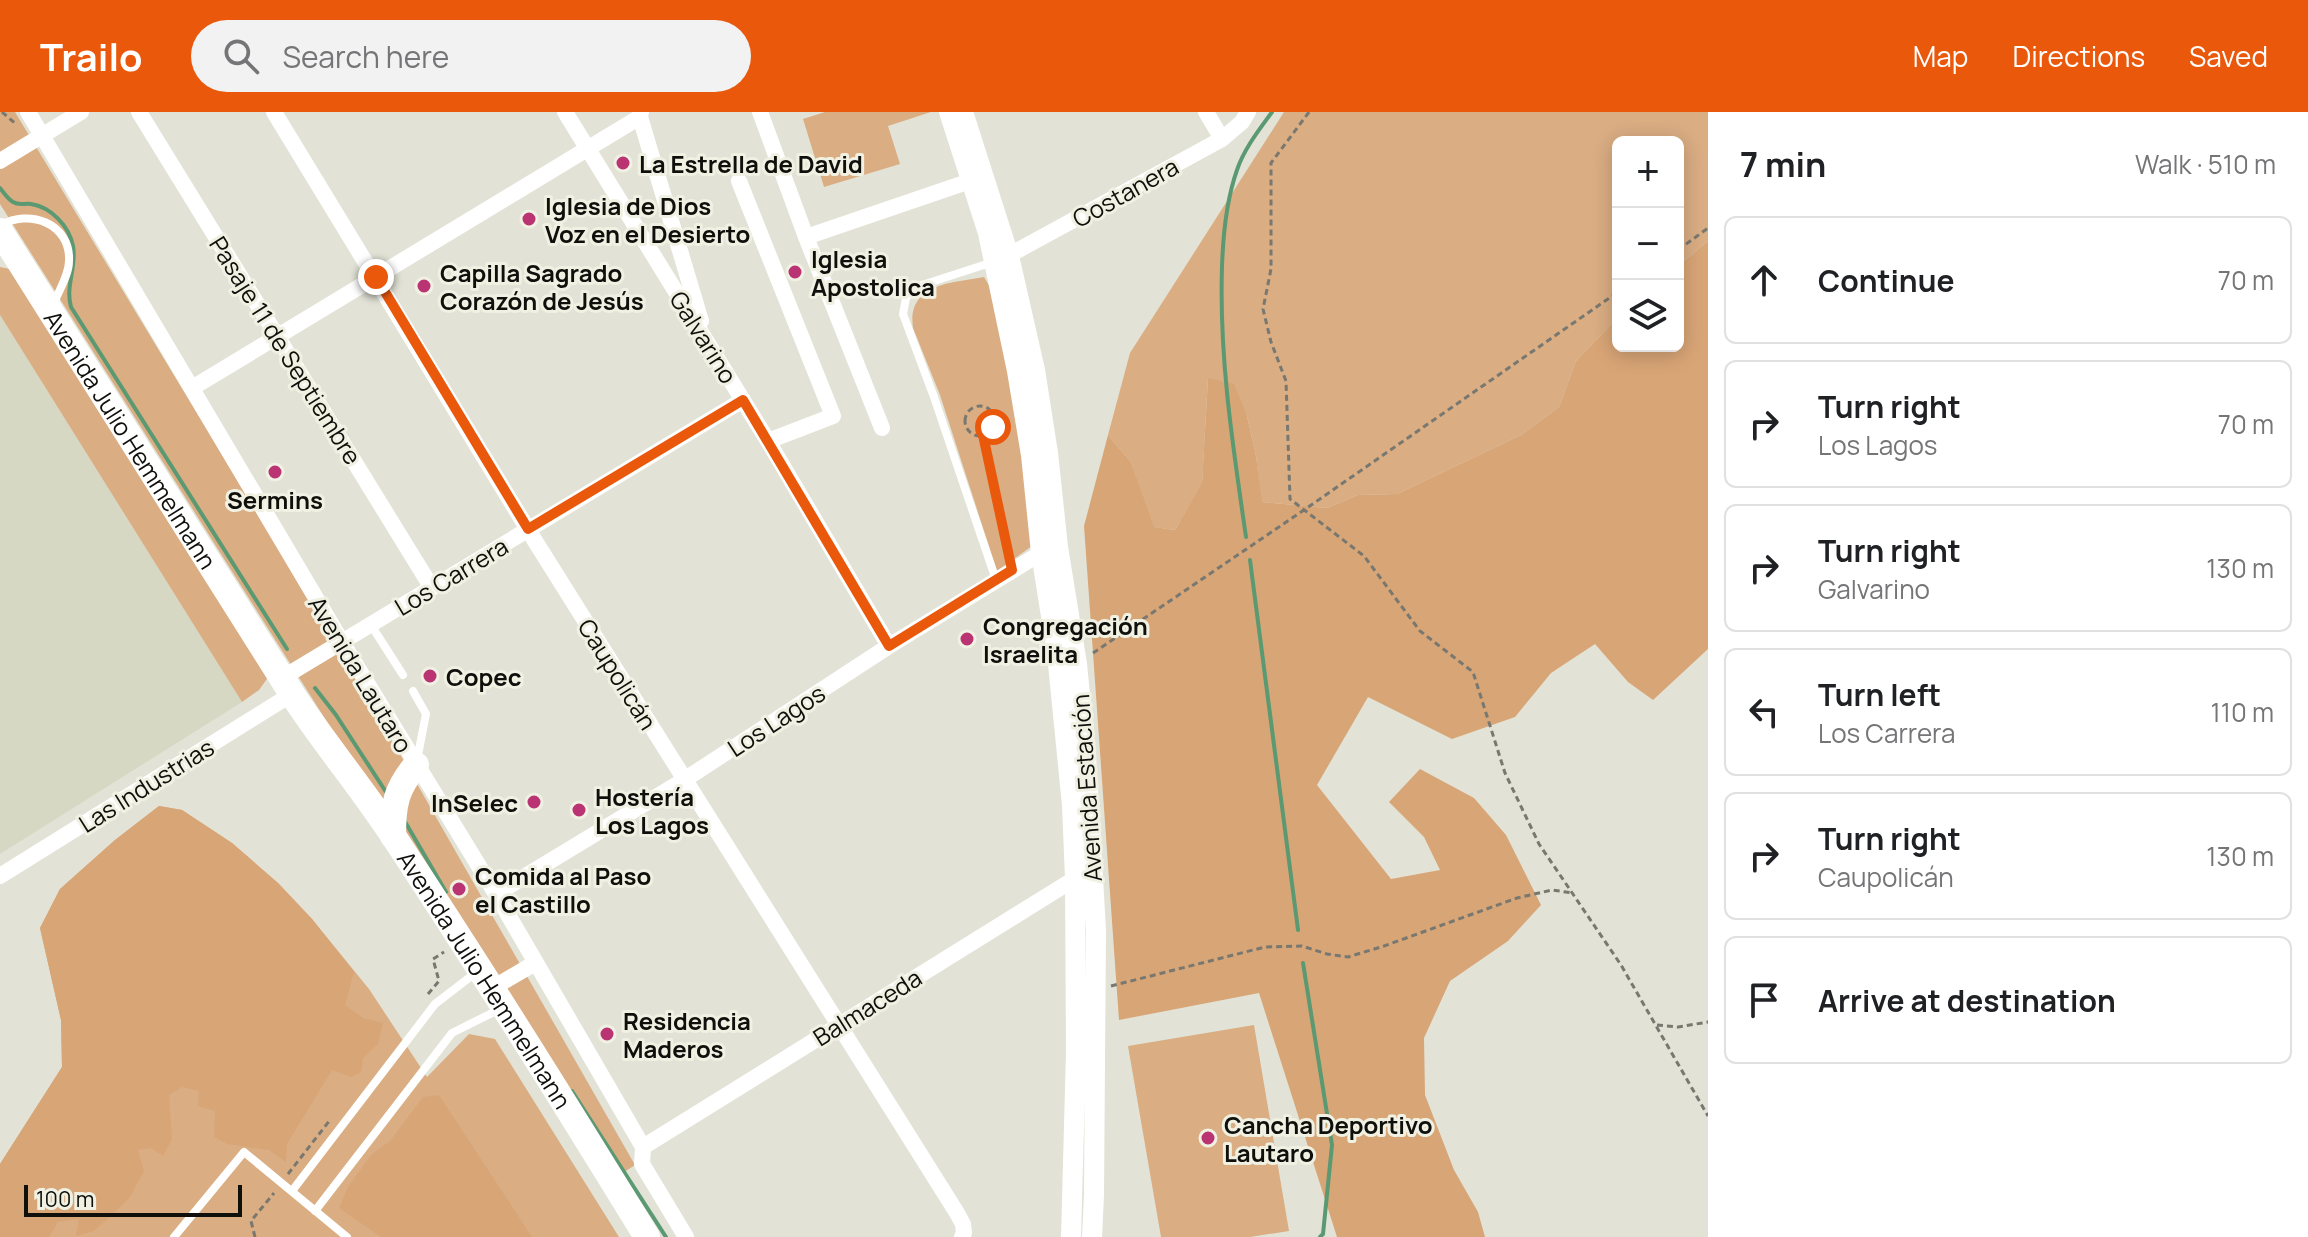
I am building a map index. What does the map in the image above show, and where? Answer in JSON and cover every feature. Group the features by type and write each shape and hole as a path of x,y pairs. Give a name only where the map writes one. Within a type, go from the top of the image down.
{"highway":[{"name":"Avenida Julio Hemmelmann","path":"0,229 313,727 393,836 628,1237"},
{"name":"Avenida Julio Hemmelmann","path":"313,727 327,762 448,950 486,992 647,1237"},
{"path":"393,836 396,796 416,765"}],"street":[{"name":"Avenida Lautaro","path":"28,112 342,642 496,894 643,1147 642,1164 686,1237"},
{"path":"0,161 81,112"},
{"name":"Pasaje 11 de Septiembre","path":"139,112 432,588"},
{"name":"Caupolicán","path":"274,112 528,529 957,1213 963,1224 963,1235"},
{"name":"Galvarino","path":"565,112 768,441 889,646"},
{"path":"760,112 882,428"},
{"name":"Avenida Estación","path":"949,112 978,179"},
{"name":"Avenida Estación","path":"963,112 988,233 1001,259 1031,455 1049,550 1077,664 1086,756 1084,873 1094,1195 1092,1237"},
{"path":"1206,112 1222,139"},
{"name":"Costanera","path":"1001,259 1222,139 1242,122 1248,112"},
{"path":"192,388 641,114 707,342"},
{"path":"806,237 978,179"},
{"path":"739,181 833,416 768,441"},
{"name":"Los Carrera","path":"287,686 342,642 743,400"},
{"name":"Avenida Estación","path":"1049,550 1072,805 1084,873"},
{"name":"Los Lagos","path":"496,894 684,780 889,646 1049,550"},
{"name":"Las Industrias","path":"0,876 287,686"},
{"name":"Balmaceda","path":"643,1147 1084,873"},
{"path":"486,992 535,963"},
{"name":"Avenida Estación","path":"1071,1237 1086,990"}],"lane":[{"path":"0,229 14,219 39,219 54,227 65,240 69,266 50,311"},
{"path":"996,580 903,314 906,298 916,287 1001,259"},
{"path":"371,625 403,675"},
{"path":"413,691 426,714 416,765"},
{"path":"292,1191 435,1004 486,992"},
{"path":"315,1211 486,992"},
{"path":"174,1237 244,1152 347,1237"}],"path":[{"path":"1309,112 1271,163 1271,269 1263,309 1271,342 1286,381 1290,499 1364,556 1420,631 1473,672 1505,773 1539,844 1657,1025 1708,1116"},
{"path":"1684,246 1708,228"},
{"path":"1077,664 1612,296"},
{"path":"974,407 988,409 994,417 993,427 983,435 973,434 966,427 967,413 974,407"},
{"path":"983,435 1012,570"},
{"path":"1086,990 1265,947 1302,946 1348,957 1517,898 1552,890 1573,893"},
{"path":"425,999 439,981 433,959 448,950"},
{"path":"1657,1025 1678,1027 1708,1022"},
{"path":"255,1237 251,1221 329,1121"}],"shaded area":[{"path":"0,112 15,112 349,665 635,1165 615,1178 0,204"},
{"path":"825,112 931,112 888,126 900,164 824,187 803,119"},
{"path":"1284,112 1708,112 1708,241 1684,261 1684,136 1612,136 1612,323 1576,361 1559,407 1521,435 1397,494 1358,495 1327,508 1261,502 1256,456 1247,416 1208,378 1202,484 1175,530 1153,527 1131,462 1108,435 1130,353"},
{"path":"1708,241 1708,649 1653,700 1628,682 1595,644 1551,673 1515,717 1452,739 1368,697 1317,785 1391,879 1440,870 1424,837 1389,802 1420,769 1474,798 1506,835 1541,905 1508,941 1450,981 1424,1038 1425,1095 1454,1170 1478,1212 1485,1237 1337,1237 1259,993 1119,1020 1084,526 1108,435 1131,462 1154,527 1175,530 1202,483 1208,378 1234,384 1247,416 1262,502 1327,508 1358,495 1397,494 1521,435 1559,407 1576,361 1612,323 1612,352 1684,352 1684,261"},
{"path":"0,267 15,270 269,676 259,690 242,702 0,315"},
{"path":"984,277 993,292 1018,409 1032,546 997,571 940,395 913,328 913,313 924,294 946,284"},
{"path":"0,315 242,702 0,854"},
{"path":"159,806 182,810 232,843 278,883 369,989 427,1077 469,1034 495,1039 619,1237 0,1237 0,1164 62,1067 61,1020 40,928 60,889"},
{"path":"159,806 182,810 232,843 278,883 312,919 354,972 345,1005 363,1018 383,1023 378,1044 363,1058 361,1072 351,1077 332,1070 287,1144 286,1162 269,1150 227,1144 214,1137 215,1111 198,1106 199,1091 182,1087 169,1095 172,1139 163,1156 151,1148 138,1150 144,1171 130,1197 94,1231 76,1236 79,1219 58,1222 49,1237 0,1237 0,1164 62,1067 61,1020 40,928 60,889"},
{"name":"Cancha Deportivo Lautaro","path":"1254,1025 1289,1231 1250,1237 1161,1237 1128,1046"},
{"path":"439,1095 532,1237 381,1237 339,1208 348,1187 371,1155 390,1141 423,1097"}],"waterway":[{"path":"1246,537 1225,369 1223,243 1237,170 1248,147 1272,112"},
{"path":"0,188 15,203 45,209 68,231 74,254 69,292 71,307 287,649"},
{"path":"1250,560 1298,930"},
{"path":"315,688 386,792"},
{"path":"404,820 446,892"},
{"path":"1303,963 1332,1145 1323,1234 1320,1237"},
{"path":"572,1091 666,1237"}],"place":[{"name":"La Estrella de David","path":"623,163"},
{"name":"Iglesia de Dios Voz en el Desierto","path":"529,219"},
{"name":"Iglesia Apostolica","path":"795,272"},
{"name":"Capilla Sagrado Corazón de Jesús","path":"424,286"},
{"name":"Sermins","path":"275,472"},
{"name":"Congregación Israelita","path":"967,639"},
{"name":"Copec","path":"430,676"},
{"name":"InSelec","path":"534,802"},
{"name":"Hostería Los Lagos","path":"579,810"},
{"name":"Comida al Paso el Castillo","path":"459,889"},
{"name":"Residencia Maderos","path":"607,1034"},
{"name":"Cancha Deportivo Lautaro","path":"1208,1138"}],"route":[{"path":"376,277 528,529 743,400 889,646 1012,570 983,435 993,427"}]}
